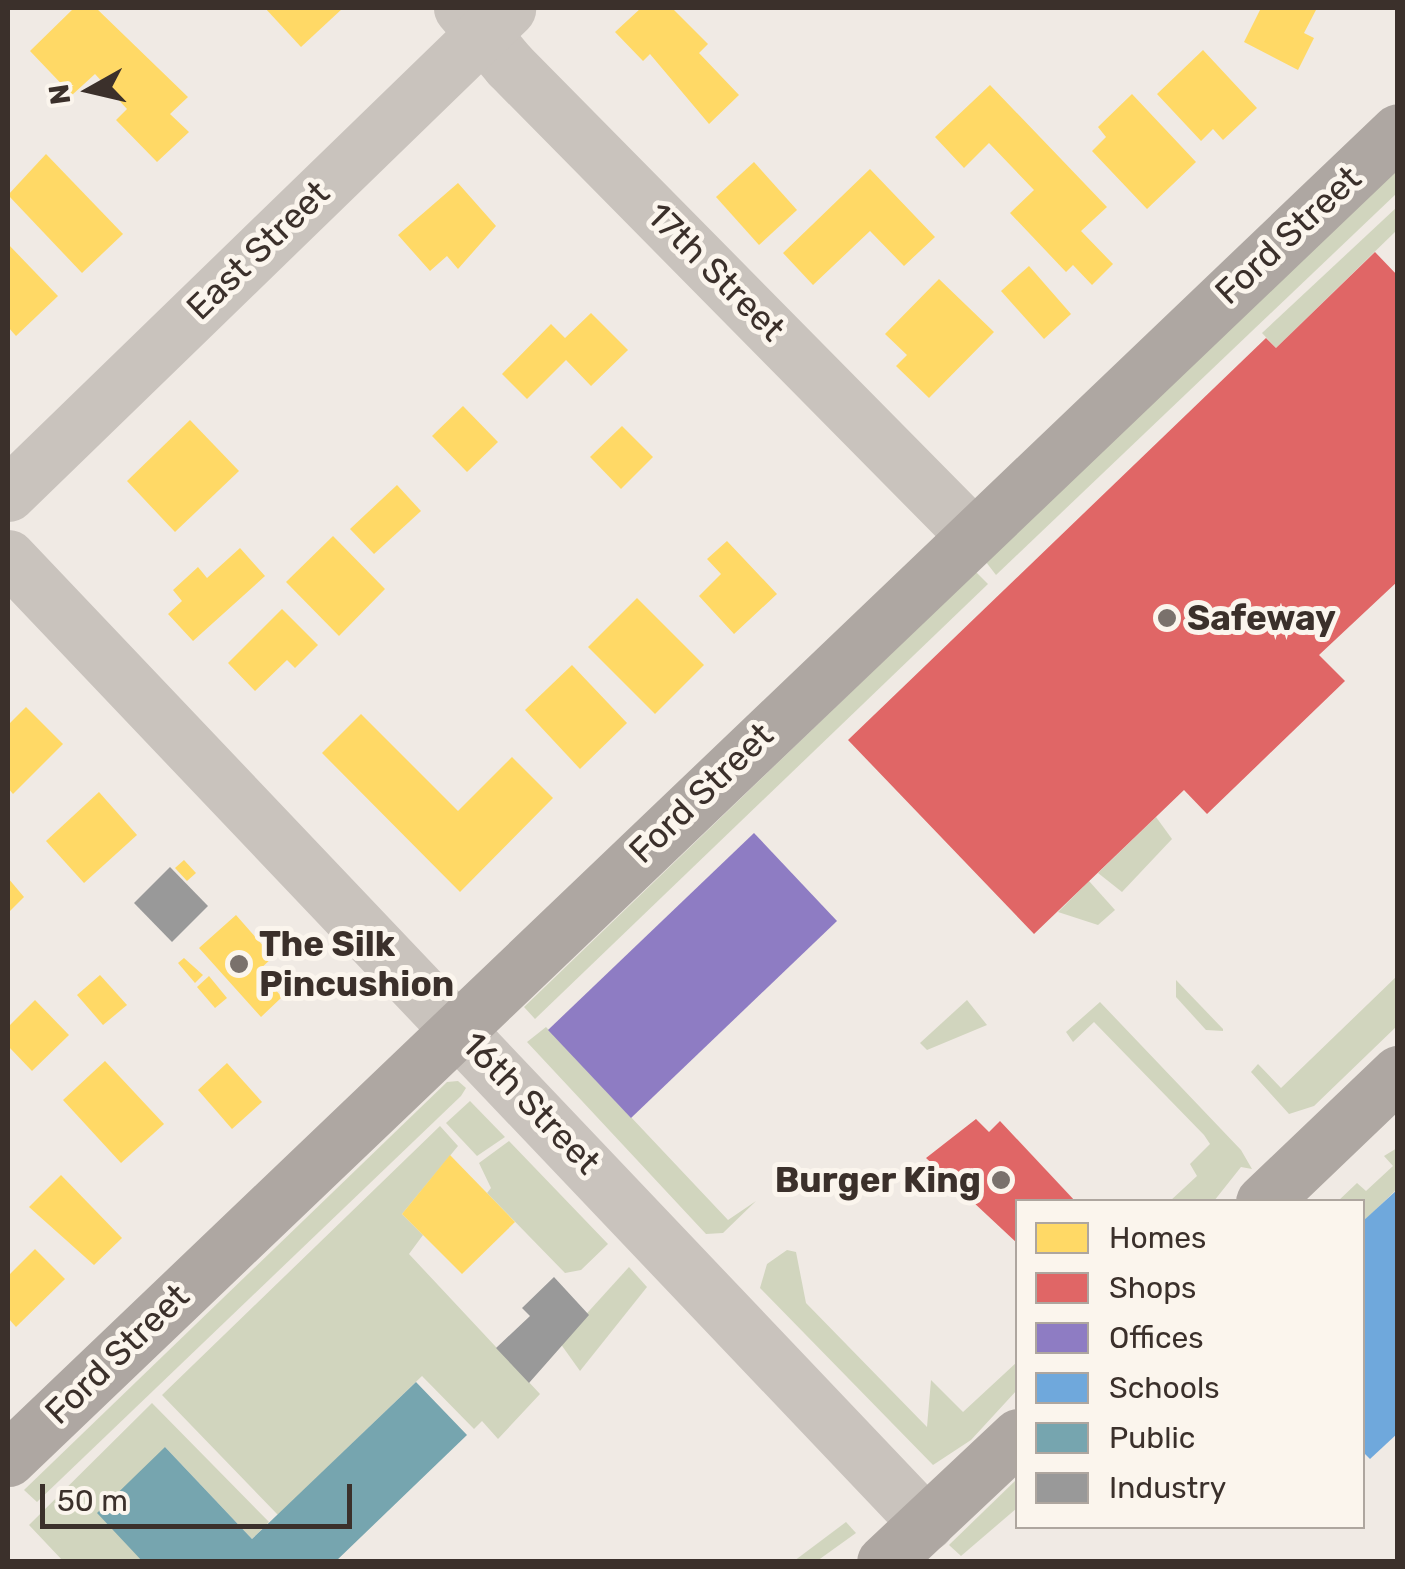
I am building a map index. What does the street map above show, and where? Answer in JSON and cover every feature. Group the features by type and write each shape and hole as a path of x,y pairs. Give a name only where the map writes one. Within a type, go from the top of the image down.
{"main road":[{"name":"Ford Street","path":"8,1459 1398,131"},
{"path":"1266,1199 1398,1073"},
{"path":"884,1562 1015,1439"}],"street":[{"name":"East Street","path":"8,494 485,16"},
{"name":"17th Street","path":"485,16 972,534"},
{"name":"16th Street","path":"8,557 926,1523"}],"green space":[{"path":"1397,166 1397,193 996,575 986,562"},
{"path":"1397,207 1397,230 1276,348 1262,333"},
{"path":"976,572 988,584 535,1019 524,1007"},
{"path":"1156,817 1172,839 1122,892 1098,873"},
{"path":"1089,881 1115,910 1098,925 1058,912"},
{"path":"1397,976 1397,1026 1314,1106 1289,1114 1251,1072 1258,1064 1281,1088"},
{"path":"1176,980 1223,1031 1206,1030 1176,997"},
{"path":"967,1000 987,1025 927,1050 920,1043"},
{"path":"1100,1002 1241,1150 1252,1169 1241,1167 1216,1199 1172,1199 1197,1176 1190,1164 1210,1144 1094,1022 1073,1042 1066,1032"},
{"path":"546,1027 728,1220 756,1201 723,1233 706,1234 527,1042"},
{"path":"458,1081 466,1088 461,1096 37,1502 24,1490 447,1082"},
{"path":"470,1101 505,1137 477,1156 446,1123"},
{"path":"440,1126 458,1146 402,1214 423,1235 409,1254 540,1394 498,1439 482,1421 474,1429 422,1376 278,1515 162,1395"},
{"path":"509,1141 608,1244 581,1270 565,1273 487,1193 491,1188 479,1163"},
{"path":"1397,1148 1397,1189 1365,1220 1365,1199 1340,1199 1357,1183 1366,1191 1393,1166 1384,1156"},
{"path":"787,1250 796,1252 806,1303 927,1427 931,1380 963,1412 1015,1364 1015,1392 971,1440 933,1465 760,1288 767,1264"},
{"path":"629,1267 647,1287 580,1371 560,1343"},
{"path":"152,1403 269,1522 252,1539 165,1447 143,1561 63,1561 29,1525"},
{"path":"1015,1481 1015,1510 961,1556 949,1545"},
{"path":"846,1522 856,1533 817,1561 794,1561"}],"building: Homes":[{"path":"74,8 96,8 188,97 170,114 189,132 157,162 116,120 127,109 95,74 72,95 30,51"},
{"path":"265,8 343,8 301,47"},
{"path":"641,8 672,8 708,44 699,53 739,95 709,124 650,54 643,61 615,32"},
{"path":"1261,8 1317,8 1304,33 1314,38 1298,70 1244,42"},
{"path":"1203,50 1257,108 1223,140 1213,129 1201,141 1157,94"},
{"path":"990,85 1107,207 1081,231 1113,264 1092,285 1073,265 1066,272 1010,213 1034,190 989,143 964,168 935,137"},
{"path":"1132,94 1196,162 1147,209 1092,151 1106,137 1098,127"},
{"path":"46,154 123,234 82,273 8,195"},
{"path":"754,162 797,210 759,245 716,197"},
{"path":"870,169 935,237 904,266 870,231 813,285 783,253"},
{"path":"458,183 496,226 458,269 447,256 430,271 398,235"},
{"path":"8,244 58,296 16,336 8,327"},
{"path":"1029,266 1071,314 1044,339 1001,291"},
{"path":"939,279 994,332 929,398 896,366 907,355 885,334"},
{"path":"591,313 628,350 591,386 566,360 527,399 502,374 551,324 565,338"},
{"path":"463,406 498,442 467,472 432,436"},
{"path":"190,420 239,471 175,532 127,481"},
{"path":"622,426 653,457 621,489 590,457"},
{"path":"397,485 421,511 374,554 350,529"},
{"path":"333,536 385,589 339,636 286,582"},
{"path":"727,541 777,594 734,634 699,596 721,574 707,559"},
{"path":"240,548 265,576 193,641 168,614 182,601 173,590 198,567 207,578"},
{"path":"637,598 704,665 655,714 588,647"},
{"path":"282,609 318,645 295,668 287,660 255,691 228,663"},
{"path":"572,665 627,723 580,769 525,710"},
{"path":"26,707 63,744 13,794 8,788 8,725"},
{"path":"361,714 458,811 512,757 553,798 460,892 322,753"},
{"path":"99,792 137,835 84,883 46,841"},
{"path":"184,860 196,873 187,881 175,868"},
{"path":"8,878 24,897 8,913"},
{"name":"The Silk Pincushion","path":"236,915 273,957 258,971 282,997 261,1017 199,948"},
{"path":"184,958 203,975 195,983 178,963"},
{"path":"100,975 127,1005 103,1025 77,995"},
{"path":"209,976 227,998 215,1008 197,987"},
{"path":"35,1000 69,1035 32,1071 8,1046 8,1027"},
{"path":"105,1061 164,1124 121,1163 63,1100"},
{"path":"227,1063 262,1102 232,1129 198,1090"},
{"path":"450,1155 515,1222 462,1274 402,1214"},
{"path":"61,1175 122,1238 94,1265 29,1207"},
{"path":"35,1249 65,1279 16,1327 8,1318 8,1276"}],"building: Shops":[{"name":"Safeway","path":"1375,252 1398,276 1398,581 1319,655 1345,681 1207,814 1184,790 1034,934 848,740 1266,338 1276,348"},
{"name":"Burger King","path":"976,1119 989,1132 1000,1121 1073,1199 1015,1199 1015,1241 926,1158"}],"building: Offices":[{"path":"754,833 837,921 631,1118 548,1030"}],"building: Schools":[{"path":"1398,1189 1398,1433 1370,1459 1365,1454 1365,1219"}],"building: Public":[{"path":"416,1382 467,1435 335,1562 143,1562 97,1513 165,1447 252,1539"}],"building: Industry":[{"path":"170,867 208,906 172,942 134,903"},
{"path":"554,1277 589,1315 529,1383 496,1348 530,1316 522,1308"}],"place":[{"name":"Safeway","path":"1167,618"},
{"name":"The Silk Pincushion","path":"239,964"},
{"name":"Burger King","path":"1001,1180"}]}
